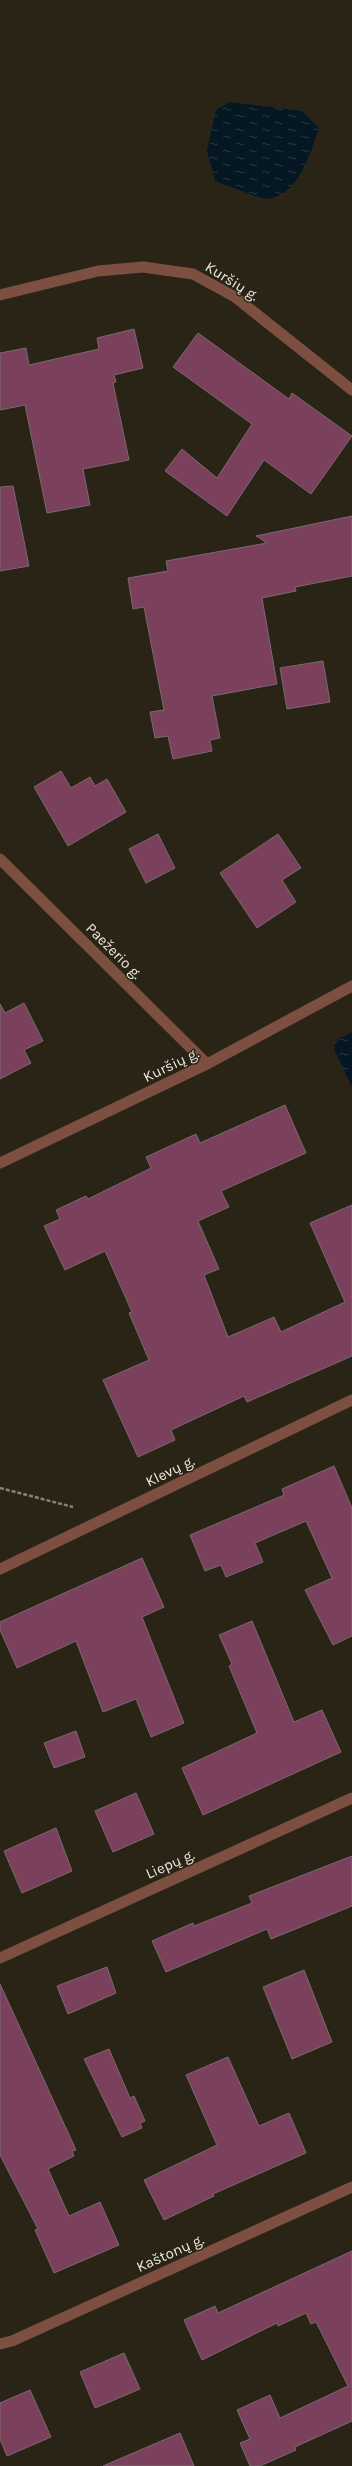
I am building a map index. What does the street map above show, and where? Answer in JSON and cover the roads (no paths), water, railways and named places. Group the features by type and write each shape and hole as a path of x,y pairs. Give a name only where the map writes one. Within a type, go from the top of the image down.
{"street":[{"name":"Kuršių g.","path":"0,295 98,272 143,267 193,274 235,297 352,390"},
{"name":"Paežerio g.","path":"0,860 207,1064"},
{"name":"Kuršių g.","path":"0,1163 207,1064 352,986"},
{"name":"Klevų g.","path":"0,1569 351,1402"},
{"name":"Liepų g.","path":"0,1958 352,1798"},
{"name":"Kaštonų g.","path":"0,2344 12,2341 352,2187"}],"water":[{"path":"230,102 302,111 319,128 312,150 302,172 287,190 278,196 267,199 215,181 207,150 216,110"},
{"path":"352,1032 352,1087 333,1047 339,1039"}]}
